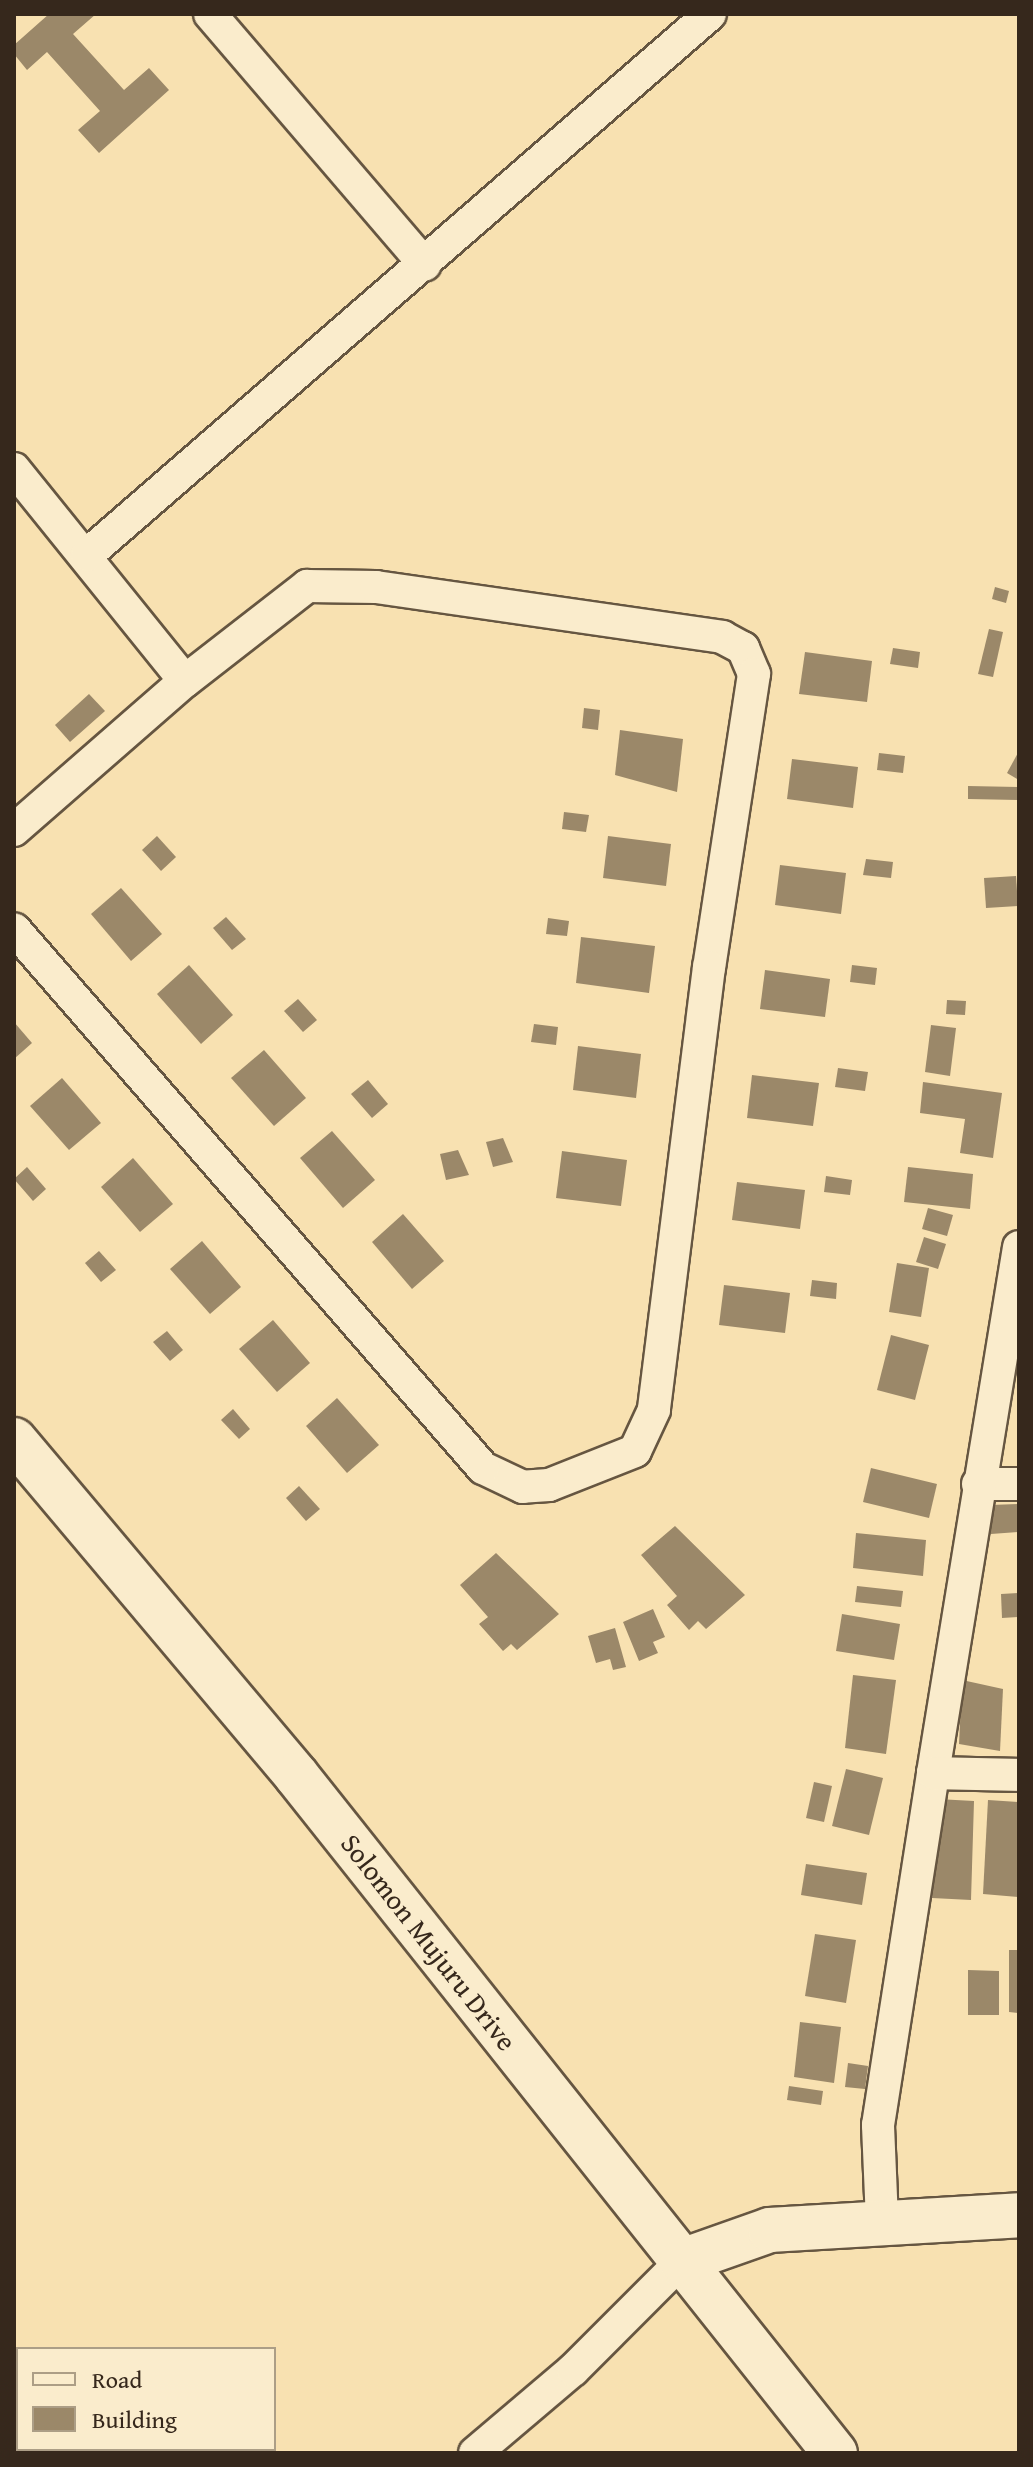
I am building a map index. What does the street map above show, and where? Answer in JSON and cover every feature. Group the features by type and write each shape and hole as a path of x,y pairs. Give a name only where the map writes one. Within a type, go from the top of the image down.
{"street":[{"path":"210,14 425,265"},
{"path":"87,555 425,265 710,14"},
{"path":"14,469 87,555 185,681"},
{"path":"14,830 185,681 307,586 330,584 736,641 751,660 654,1410 635,1451 549,1485 523,1487 483,1468 14,929"},
{"path":"882,2221 878,2125 978,1484 1019,1247"},
{"name":"Solomon Mujuru Drive","path":"14,1440 296,1775 835,2453"},
{"path":"978,1484 1019,1484"},
{"path":"933,1773 1019,1775"},
{"path":"475,2453 573,2370 682,2261 770,2230 1019,2215"}],"building":[{"path":"49,14 96,14 73,34 124,90 149,68 169,90 99,153 78,130 100,111 47,52 27,70 14,54 14,45"},
{"path":"995,587 1009,591 1006,603 992,599"},
{"path":"989,629 1003,632 993,677 978,674"},
{"path":"893,648 920,652 918,668 890,664"},
{"path":"805,652 872,661 867,702 799,694"},
{"path":"89,694 105,711 70,742 55,725"},
{"path":"584,708 600,710 598,730 582,728"},
{"path":"620,730 683,739 677,792 615,775"},
{"path":"1019,751 1019,780 1007,773"},
{"path":"879,753 905,756 903,773 877,770"},
{"path":"792,759 858,767 853,808 787,799"},
{"path":"968,786 1019,787 1019,800 968,799"},
{"path":"564,812 589,815 586,832 562,829"},
{"path":"157,836 176,857 161,871 142,850"},
{"path":"608,836 671,844 666,886 603,878"},
{"path":"866,859 893,862 891,878 863,875"},
{"path":"780,865 846,873 841,914 775,905"},
{"path":"1016,876 1018,906 986,908 984,878"},
{"path":"121,888 162,934 131,961 91,914"},
{"path":"226,917 246,939 232,950 213,928"},
{"path":"548,918 569,921 567,936 546,934"},
{"path":"581,937 655,946 649,993 576,983"},
{"path":"189,965 233,1015 201,1044 157,994"},
{"path":"852,965 877,968 875,985 850,982"},
{"path":"765,970 830,979 825,1017 760,1009"},
{"path":"298,999 317,1020 303,1032 284,1011"},
{"path":"947,1000 966,1001 965,1015 946,1014"},
{"path":"14,1022 32,1043 14,1059"},
{"path":"534,1024 558,1027 556,1045 531,1042"},
{"path":"931,1025 956,1028 950,1076 925,1072"},
{"path":"578,1046 641,1054 636,1098 573,1090"},
{"path":"264,1050 306,1098 274,1126 231,1078"},
{"path":"838,1068 868,1072 865,1091 835,1087"},
{"path":"752,1075 819,1083 813,1126 747,1118"},
{"path":"62,1078 101,1123 69,1150 30,1106"},
{"path":"368,1080 388,1104 372,1118 351,1094"},
{"path":"923,1082 1002,1093 993,1158 960,1153 965,1119 920,1113"},
{"path":"332,1131 375,1180 343,1208 300,1158"},
{"path":"503,1138 513,1162 493,1167 486,1142"},
{"path":"458,1150 469,1175 446,1180 440,1154"},
{"path":"562,1151 627,1160 621,1206 556,1198"},
{"path":"133,1158 173,1204 140,1232 101,1187"},
{"path":"27,1167 46,1189 33,1201 14,1179"},
{"path":"908,1167 973,1174 970,1209 904,1202"},
{"path":"826,1176 852,1180 850,1195 824,1192"},
{"path":"737,1182 805,1190 800,1229 732,1220"},
{"path":"928,1208 953,1215 947,1236 922,1229"},
{"path":"403,1214 444,1261 412,1289 372,1242"},
{"path":"924,1237 946,1244 938,1269 916,1262"},
{"path":"202,1241 241,1287 210,1314 170,1269"},
{"path":"99,1251 116,1270 101,1282 85,1263"},
{"path":"897,1263 929,1268 921,1317 889,1312"},
{"path":"812,1280 837,1283 836,1299 810,1296"},
{"path":"724,1285 790,1293 785,1333 719,1325"},
{"path":"273,1320 310,1363 277,1392 239,1349"},
{"path":"167,1331 183,1350 170,1361 153,1342"},
{"path":"891,1335 929,1345 915,1400 877,1390"},
{"path":"337,1398 379,1445 347,1473 306,1426"},
{"path":"233,1409 250,1429 239,1439 221,1420"},
{"path":"871,1468 937,1484 929,1518 863,1502"},
{"path":"299,1486 320,1509 306,1521 286,1498"},
{"path":"1019,1504 1019,1532 991,1534 990,1505"},
{"path":"675,1526 745,1595 706,1629 698,1621 689,1630 667,1605 677,1596 641,1555"},
{"path":"856,1533 926,1540 923,1576 853,1568"},
{"path":"496,1553 559,1614 517,1650 511,1644 503,1651 479,1624 488,1617 460,1585"},
{"path":"857,1586 903,1591 901,1607 855,1602"},
{"path":"1019,1593 1019,1617 1002,1618 1001,1594"},
{"path":"653,1609 665,1637 653,1642 658,1653 639,1661 623,1622"},
{"path":"842,1614 900,1624 894,1660 836,1651"},
{"path":"615,1628 626,1667 613,1670 610,1659 596,1663 588,1636"},
{"path":"853,1675 896,1680 886,1754 845,1748"},
{"path":"962,1680 1003,1689 1000,1751 959,1744"},
{"path":"846,1769 883,1778 869,1835 832,1826"},
{"path":"814,1782 832,1786 824,1822 806,1818"},
{"path":"937,1799 974,1801 971,1900 932,1898"},
{"path":"988,1800 1019,1802 1019,1897 983,1894"},
{"path":"806,1864 867,1873 862,1905 801,1895"},
{"path":"815,1934 856,1940 846,2003 805,1996"},
{"path":"1009,1950 1019,1950 1019,2013 1009,2012"},
{"path":"968,1970 999,1971 999,2015 968,2015"},
{"path":"800,2022 841,2027 834,2083 794,2077"},
{"path":"848,2063 868,2066 865,2089 845,2087"},
{"path":"789,2086 823,2091 821,2105 787,2100"}]}
